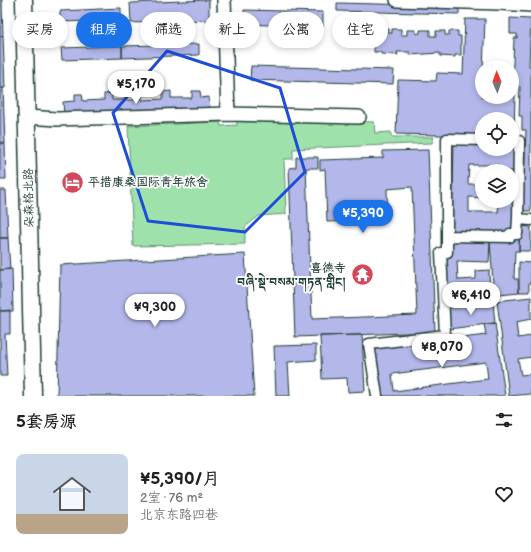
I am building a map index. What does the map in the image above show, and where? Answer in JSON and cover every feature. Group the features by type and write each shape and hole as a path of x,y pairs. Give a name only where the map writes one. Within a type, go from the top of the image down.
{"street":[{"name":"朵森格北路","path":"24,0 33,396"},
{"path":"224,0 228,114"},
{"path":"398,0 500,1 531,6"},
{"path":"27,116 57,119 228,114 359,117"},
{"path":"377,396 369,344 445,335 441,253 447,252 447,139 475,140"},
{"path":"447,236 510,237 510,234 517,234 519,141"},
{"path":"518,219 531,220"}],"highlighted area":[{"path":"167,51 280,88 305,172 245,232 148,221 113,113"}],"green space":[{"path":"237,119 374,122 375,133 391,132 391,137 434,137 432,143 293,149 293,159 284,159 286,214 259,216 245,227 245,244 133,246 128,126 220,122 221,126 237,125"}],"building":[{"path":"0,0 2,0 3,36 0,36"},
{"path":"209,0 209,12 204,12 204,20 196,20 196,12 140,12 140,23 132,23 130,3"},
{"path":"337,3 459,6 459,14 337,11"},
{"path":"121,8 121,12 76,12 76,21 68,22 68,12 60,11"},
{"path":"244,10 323,12 268,12 268,25 260,25 260,12 244,12"},
{"path":"510,18 531,19 529,66 531,66 531,211 523,211 526,130 522,130 522,116 519,116 519,60 513,60 514,38 517,38 517,34 510,34"},
{"path":"465,19 485,19 483,60 475,60 475,104 515,104 515,112 475,112 475,136 396,134 398,80 436,81 437,73 463,74"},
{"path":"388,29 389,33 392,33 392,29 401,29 401,35 407,35 407,30 416,30 416,34 420,33 420,30 430,30 430,36 436,36 436,31 445,31 445,35 449,35 449,31 458,31 458,36 461,36 461,55 455,55 455,57 440,56 440,53 410,55 410,52 397,52 398,55 374,52 374,48 388,48"},
{"path":"0,36 3,36 5,88 0,88"},
{"path":"196,44 199,44 199,55 122,58 122,48 132,48 132,46 140,46 140,48 196,48"},
{"path":"61,48 122,48 122,58 62,60"},
{"path":"251,66 394,70 393,84 250,80"},
{"path":"0,88 3,88 5,143 0,143"},
{"path":"171,91 171,98 192,98 192,91 200,91 201,98 209,97 210,110 64,115 63,102 75,101 75,94 82,94 83,101 104,100 104,94 112,93 112,100 135,100 135,93 142,92 142,100 163,99 163,92"},
{"path":"454,142 475,142 475,156 517,156 517,164 469,165 468,184 475,184 475,197 469,197 469,212 498,212 498,208 516,208 515,233 452,232"},
{"path":"0,143 5,143 6,179 0,179"},
{"path":"428,150 435,332 295,337 289,168 296,167 296,157 318,157 318,168 306,168 312,319 417,315 412,187 387,189 388,220 327,222 325,169 320,170 320,160 383,158 383,151"},
{"path":"0,190 6,190 8,238 0,238"},
{"path":"520,226 531,227 531,251 519,251"},
{"path":"519,236 519,251 515,251 514,279 518,279 519,292 490,295 490,283 493,283 490,241"},
{"path":"0,238 8,238 10,269 0,270"},
{"path":"450,238 490,241 489,262 457,261 458,280 476,279 476,271 489,270 490,295 446,300 445,255"},
{"path":"245,254 254,396 57,396 60,265"},
{"path":"519,262 531,263 531,283 529,283 529,292 519,292"},
{"path":"12,269 13,311 0,311 0,270"},
{"path":"531,297 531,319 516,322 518,338 531,336 531,357 518,359 521,375 531,374 531,394 509,396 497,301"},
{"path":"493,303 495,323 449,329 447,308"},
{"path":"10,310 10,334 5,334 7,376 0,376 0,311"},
{"path":"495,323 505,396 379,396 373,349 486,335 484,324","holes":["486,362 488,379 394,391 392,374"]},
{"path":"362,335 365,391 348,392 347,378 322,379 320,336"},
{"path":"316,345 316,360 288,362 290,396 276,396 274,346"}],"place":[{"name":"平措康桑国际青年旅舍","path":"72,182"},
{"name":"喜德寺 བཞི་སྡེ་བསམ་གཏན་གླིང།","path":"362,275"}]}
